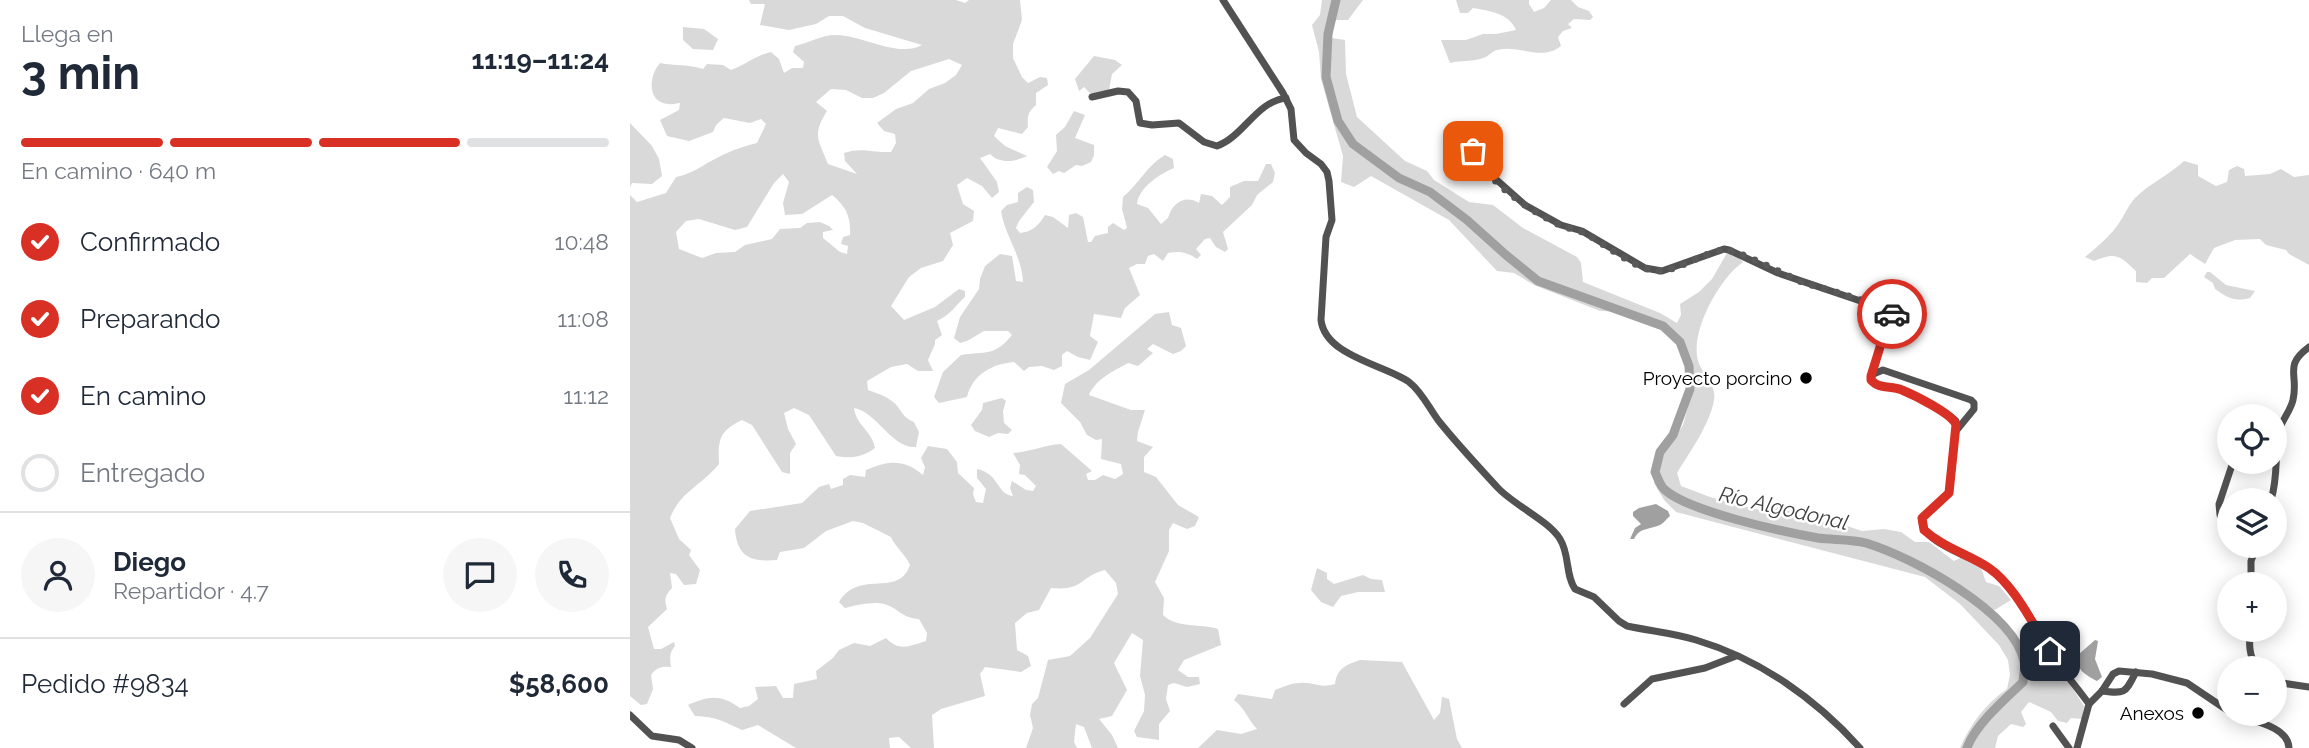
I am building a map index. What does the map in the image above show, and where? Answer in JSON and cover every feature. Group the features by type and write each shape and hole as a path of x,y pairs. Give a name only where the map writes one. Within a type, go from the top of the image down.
{"street":[{"path":"1223,0 1286,99 1291,109 1294,140 1327,172 1332,220 1326,237 1321,320 1322,327 1329,336 1340,348 1361,361 1400,376 1412,385 1500,490 1560,539 1568,565 1568,576 1575,589 1594,597 1627,626 1695,640 1736,656 1802,693 1837,722 1860,748"},
{"path":"1092,97 1118,91 1128,92 1139,107 1140,123 1179,123 1204,142 1217,146 1226,142 1271,102 1286,99"},
{"path":"1472,147 1481,166 1525,205 1561,225 1581,231 1645,268 1662,271 1718,251 1729,250 1778,273 1890,311 1892,320 1885,331 1871,376 1874,384 1901,390 1955,421 1949,493 1922,518 1924,530 1940,543 1991,569 2001,578 2089,704"},
{"path":"2287,412 2292,401 2294,360 2309,347"},
{"path":"1871,376 1883,370 1970,400 1974,403 1974,410 1956,432"},
{"path":"1624,704 1652,679 1705,668 1736,656"},
{"path":"2077,748 2089,704 2113,674 2119,671 2174,678 2187,683 2217,703"},
{"path":"2102,691 2123,693 2136,673"},
{"path":"2287,684 2309,687"},
{"path":"630,715 652,736 679,740 692,748"},
{"path":"2053,726 2069,748"},
{"path":"2266,726 2286,737 2289,748"}],"shaded area":[{"path":"749,0 956,0 965,3 969,0 1020,0 1022,20 1013,44 1013,58 1028,83 1040,77 1047,78 1048,85 1036,93 1036,105 1028,117 1028,127 1022,134 998,128 994,136 1005,146 1027,156 1007,161 990,154 980,158 997,182 999,192 992,198 982,186 967,178 957,185 963,204 974,211 973,221 950,233 953,245 943,261 921,268 909,277 891,306 904,320 935,307 959,289 965,291 965,297 937,321 942,335 935,340 928,360 933,371 918,371 907,364 891,367 867,381 868,390 884,396 898,407 906,418 914,422 919,432 916,447 899,442 870,416 854,408 875,448 857,457 836,456 809,415 794,408 784,413 796,444 790,453 790,474 782,472 752,425 742,420 724,432 720,442 719,464 685,495 670,518 679,539 691,550 689,555 700,570 696,584 684,585 676,574 670,573 672,588 666,598 667,609 648,627 654,649 661,649 674,642 670,656 671,667 655,670 651,675 653,689 647,704 641,705 630,696 630,195 637,202 666,193 676,177 729,152 757,143 766,124 761,119 750,123 724,118 713,132 689,141 667,136 660,120 679,110 680,103 669,104 656,99 652,81 656,68 660,63 703,69 707,64 723,65 731,70 771,52 779,59 784,73 792,68 803,68 804,62 793,52 795,46 832,35 847,36 892,48 922,45 865,28 843,16 829,16 816,24 789,30 760,25 765,4 751,4","holes":["949,59 962,65 956,75 877,123 884,131 895,134 896,143 891,152 862,150 844,153 845,161 857,174 828,164 818,137 819,126 827,111 816,102 831,89 846,90 862,98 873,98 884,93 911,71","783,174 789,182 783,203 785,215 802,214 832,195 841,203 850,223 850,235 843,237 841,244 848,246 847,254 840,252 823,238 823,232 833,230 820,222 807,223 800,228 780,229 772,239 745,245 735,252 716,253 702,258 679,249 676,232 686,221 699,219 735,230 747,227 774,183"]},
{"path":"1322,0 1363,0 1348,20 1334,20 1332,38 1345,40 1346,74 1357,117 1405,161 1427,171 1434,180 1469,202 1493,205 1523,228 1577,257 1581,263 1583,282 1660,313 1677,323 1681,315 1680,304 1699,292 1712,279 1727,253 1736,255 1743,262 1716,293 1698,335 1698,361 1711,384 1714,400 1704,428 1677,473 1681,486 1710,497 1771,513 1778,507 1814,521 1838,523 1862,531 1884,529 1901,532 1915,542 1929,542 1954,561 1962,557 1981,568 1986,582 1999,586 2011,600 1993,611 2022,642 2038,642 2050,662 2060,669 2084,706 2082,719 2071,718 2067,723 2058,721 2051,712 2029,702 2021,712 2026,724 2023,727 2011,724 1998,736 1995,748 1960,748 1979,716 2007,689 2010,675 2008,660 1999,645 1960,604 1925,577 1676,512 1664,500 1654,483 1659,460 1683,425 1691,396 1690,366 1681,342 1663,324 1631,312 1600,311 1534,285 1514,273 1497,271 1449,220 1371,176 1354,187 1341,182 1343,156 1321,79 1319,52 1312,25 1320,15"},
{"path":"1456,0 1529,0 1534,12 1544,8 1551,0 1571,0 1578,7 1589,11 1593,17 1590,20 1574,19 1568,24 1572,28 1563,31 1558,37 1561,46 1553,51 1538,53 1505,49 1479,59 1450,63 1441,40 1466,40 1483,34 1516,30 1504,16 1492,12 1473,8 1468,13 1460,13"},
{"path":"683,27 704,29 718,39 713,50 693,49 683,40"},
{"path":"1094,56 1115,60 1122,65 1112,74 1109,90 1091,94 1084,87 1079,91 1075,79"},
{"path":"1074,111 1085,115 1075,138 1094,145 1094,155 1091,162 1082,166 1076,165 1064,173 1059,171 1053,174 1047,167 1057,151 1056,135 1065,127"},
{"path":"630,123 652,146 659,159 662,176 652,184 632,183 630,187"},
{"path":"1165,155 1173,159 1174,168 1146,187 1137,204 1148,208 1161,224 1176,204 1184,200 1199,203 1201,194 1212,196 1222,205 1230,197 1230,187 1244,181 1258,181 1266,164 1271,164 1275,173 1273,182 1257,195 1252,205 1223,232 1228,249 1225,252 1216,247 1210,238 1205,239 1196,249 1201,255 1197,259 1187,253 1176,252 1168,253 1163,261 1154,254 1148,256 1145,264 1129,268 1140,295 1125,308 1121,318 1094,314 1090,336 1098,342 1090,360 1067,351 1062,355 1062,366 1054,370 1042,366 1029,367 1024,371 1014,362 998,365 979,376 967,397 939,403 934,397 943,372 961,355 995,350 1012,335 1008,331 984,331 960,343 954,338 960,317 979,289 985,266 1000,254 1012,256 1016,281 1023,282 1020,263 1001,211 1007,205 1018,202 1018,193 1027,187 1033,190 1034,202 1019,221 1016,228 1020,233 1035,227 1045,215 1053,217 1068,228 1069,215 1076,213 1083,217 1088,242 1091,242 1095,236 1108,233 1108,227 1113,223 1124,230 1127,228 1122,209 1123,197 1153,164"},
{"path":"2184,161 2198,165 2198,176 2216,186 2227,182 2229,170 2237,166 2244,169 2245,176 2270,174 2281,169 2294,177 2309,175 2309,265 2286,250 2266,245 2260,239 2235,240 2214,248 2205,264 2190,254 2164,278 2152,278 2147,283 2136,282 2136,271 2117,257 2094,261 2085,257 2114,230 2135,198"},
{"path":"2207,272 2226,285 2255,291 2250,298 2231,298 2215,289 2213,283 2204,277"},
{"path":"1169,312 1172,325 1181,328 1186,346 1173,354 1153,344 1147,349 1153,353 1138,366 1128,363 1110,373 1100,380 1089,395 1131,410 1145,410 1137,441 1153,447 1144,457 1144,472 1156,477 1178,505 1199,517 1195,526 1187,529 1173,523 1169,530 1169,551 1155,582 1164,598 1163,615 1182,624 1218,629 1221,645 1184,660 1178,670 1188,677 1199,677 1200,684 1187,687 1174,683 1168,685 1166,699 1170,711 1159,724 1159,740 1137,737 1134,731 1144,711 1145,695 1140,676 1143,640 1132,633 1114,663 1127,690 1112,716 1099,719 1112,735 1118,748 1092,748 1084,727 1076,724 1074,742 1077,748 1026,748 1033,728 1030,715 1032,704 1038,698 1048,660 1070,656 1090,638 1118,594 1116,583 1105,570 1070,587 1051,588 1039,610 1027,613 1015,623 1017,650 1028,656 1031,666 1021,672 985,667 980,674 985,696 941,709 932,715 934,748 911,748 899,737 889,738 890,748 796,748 758,725 742,730 715,718 695,716 688,705 708,698 726,700 740,708 749,706 758,699 755,687 776,686 783,698 793,698 794,684 817,679 816,671 839,650 854,643 870,646 886,638 895,645 905,647 926,641 927,633 919,619 908,617 880,603 845,608 839,602 857,587 888,583 904,575 910,565 891,537 853,521 826,531 804,548 780,552 777,560 753,559 739,546 735,529 750,511 802,503 819,487 829,484 831,489 843,485 843,479 850,475 865,477 866,470 882,464 903,464 923,475 925,467 921,458 928,446 947,449 957,462 958,473 974,488 976,502 983,503 986,489 977,478 977,469 990,475 1003,492 1013,496 1010,488 1012,481 1026,490 1033,491 1036,486 1025,475 1019,474 1020,465 1013,453 1061,444 1092,471 1086,474 1088,480 1095,480 1103,475 1115,479 1123,474 1121,464 1101,459 1102,439 1096,440 1087,435 1080,422 1061,403 1065,384 1089,370 1155,314"},
{"path":"1002,398 1006,401 1004,423 1012,430 1008,434 998,433 989,437 975,431 971,425 982,410 983,403"},
{"path":"1656,504 1668,511 1670,516 1660,525 1642,531 1634,539 1630,539 1635,528 1641,524 1633,516 1633,512"},
{"path":"1317,568 1327,573 1327,579 1334,584 1363,575 1382,580 1385,592 1358,592 1341,596 1333,607 1321,602 1311,590"},
{"path":"2095,640 2098,641 2095,659 2102,677 2097,681 2078,665 2078,655"},
{"path":"1360,660 1402,662 1434,720 1440,713 1442,697 1449,699 1457,739 1462,748 1198,748 1217,730 1241,734 1257,729 1234,700 1238,694 1272,699 1275,690 1293,684 1335,684 1343,668"}],"waterway":[{"name":"Río Algodonal","path":"1336,0 1328,34 1326,77 1338,121 1353,144 1399,178 1430,192 1538,281 1663,326 1680,342 1689,366 1690,389 1673,435 1660,452 1655,472 1665,490 1695,506 1738,520 1818,538 1866,543 1886,550 1958,588 2001,623 2016,642 2024,661 2023,682 1983,721 1967,748"}],"way so far":[{"path":"1473,151 1481,166 1525,205 1561,225 1589,235 1645,268 1662,271 1718,251 1729,250 1815,287 1884,307 1892,314"}],"place":[{"name":"Proyecto porcino","path":"1806,378"},
{"name":"Anexos","path":"2198,713"}],"route":[{"path":"1892,314 1871,380 1878,386 1901,390 1940,410 1954,419 1956,425 1949,493 1925,514 1921,524 1924,530 1940,543 1991,569 2001,578 2037,626 2050,651"}]}
